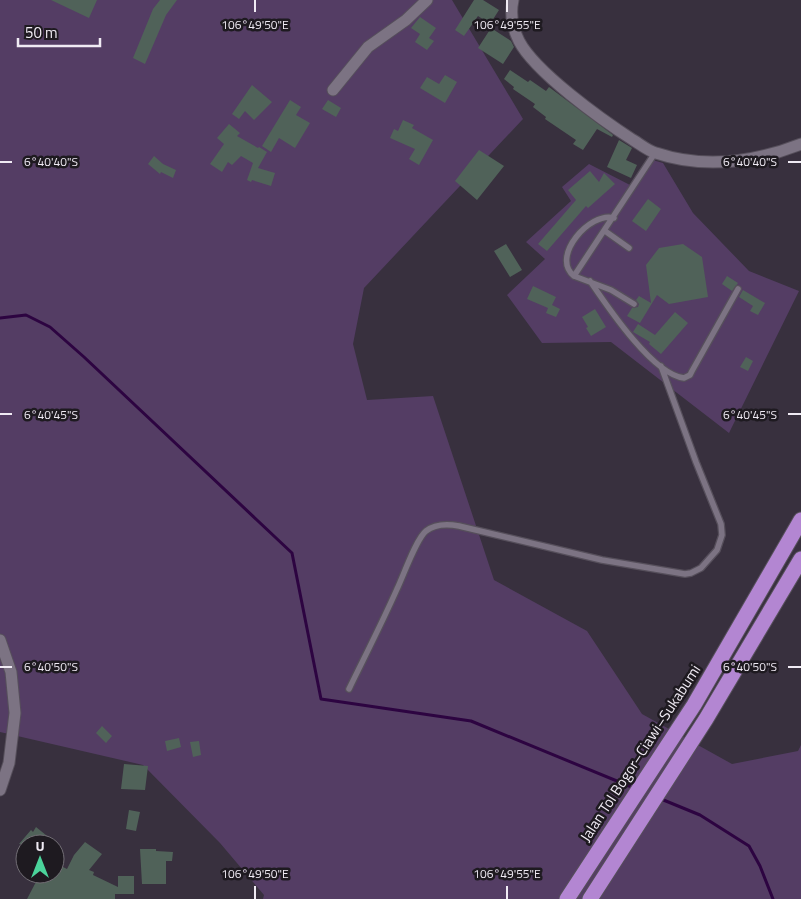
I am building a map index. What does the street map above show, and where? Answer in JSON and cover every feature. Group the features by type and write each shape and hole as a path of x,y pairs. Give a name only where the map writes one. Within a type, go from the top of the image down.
{"highway":[{"name":"Jalan Tol Bogor–Ciawi–Sukabumi","path":"567,899 694,705 801,520"},
{"path":"590,899 706,719 801,558"}],"street":[{"path":"333,90 368,47 406,20 427,0"},
{"path":"513,0 512,18 516,36 538,66 612,126 655,153 691,160 733,162 765,156 801,144"},
{"path":"0,640 11,672 15,712 9,763 0,790"}],"lane":[{"path":"574,276 614,218 655,153"},
{"path":"614,218 602,217 593,221 569,247 566,265 569,272 574,276 620,294 634,304"},
{"path":"605,231 628,248"},
{"path":"590,281 630,335 661,366 677,377 684,378 690,375 738,289"},
{"path":"349,689 419,540 426,531 434,527 448,524 602,560 676,573 691,573 706,564 720,546 721,524 661,366"}],"shaded area":[{"path":"0,0 452,0 523,119 364,288 353,344 367,400 433,396 494,580 587,631 642,714 732,764 798,751 801,745 801,899 263,899 264,895 220,843 143,765 0,732"},
{"path":"649,159 663,163 693,213 749,271 799,291 729,433 611,342 542,343 507,295 545,259 526,242 571,201 562,187 589,164 630,185"}],"building":[{"path":"51,0 97,0 89,18"},
{"path":"160,0 177,0 166,15 145,64 133,58 153,9"},
{"path":"474,0 483,0 499,10 490,24 478,16 464,36 455,30"},
{"path":"420,17 436,28 429,38 434,41 427,50 415,42 420,34 411,28"},
{"path":"491,28 511,41 514,47 503,64 478,48"},
{"path":"510,70 546,91 549,87 613,135 612,137 597,129 583,150 573,144 576,140 545,119 546,117 533,107 535,104 513,89 514,87 504,79"},
{"path":"445,75 457,82 445,103 420,88 427,77 439,84"},
{"path":"252,85 272,102 254,120 245,111 239,119 232,114"},
{"path":"290,100 301,107 296,115 310,123 295,148 279,138 271,152 262,146"},
{"path":"328,100 341,108 336,117 322,109"},
{"path":"403,120 414,125 412,128 433,140 419,165 409,159 415,149 390,138 394,129 398,131"},
{"path":"229,124 240,133 237,136 267,152 258,168 275,173 271,186 247,180 253,163 241,156 232,165 228,162 222,172 210,164 224,144 217,138"},
{"path":"619,140 632,148 626,160 637,165 631,178 607,167"},
{"path":"479,150 504,166 477,200 455,181"},
{"path":"154,156 163,164 176,170 173,178 161,172 160,174 148,164"},
{"path":"590,171 599,182 604,173 615,184 588,208 586,206 547,251 538,244 576,200 568,190"},
{"path":"648,199 661,209 646,231 632,221"},
{"path":"506,244 522,270 510,277 494,251"},
{"path":"683,244 702,257 708,297 669,304 657,295 640,323 627,316 632,308 638,307 639,304 636,300 639,296 651,303 646,265 659,248"},
{"path":"727,276 738,283 732,291 722,284"},
{"path":"533,286 556,297 552,305 560,309 556,317 546,313 548,308 527,299"},
{"path":"743,290 765,303 758,315 750,311 753,306 739,297"},
{"path":"595,309 606,327 591,336 582,317"},
{"path":"675,312 688,323 661,354 649,344 650,342 633,332 638,324 655,335"},
{"path":"746,357 753,361 748,371 740,367"},
{"path":"102,726 112,736 106,743 96,733"},
{"path":"179,738 181,747 167,751 165,741"},
{"path":"199,741 201,755 193,757 190,742"},
{"path":"124,764 148,766 145,790 121,789"},
{"path":"129,810 140,812 136,831 126,829"},
{"path":"36,827 45,834 28,834 31,830 33,832"},
{"path":"85,842 102,854 89,870 94,872 93,875 118,887 118,876 134,876 134,894 115,894 115,899 27,899 35,884 65,884 65,868 67,869 74,855"},
{"path":"140,849 173,852 172,861 166,861 166,884 142,884"}],"waterway":[{"path":"0,318 26,315 50,327 292,553 321,699 471,721 634,788"},
{"path":"661,799 700,815 749,846 760,866 773,899"}]}
